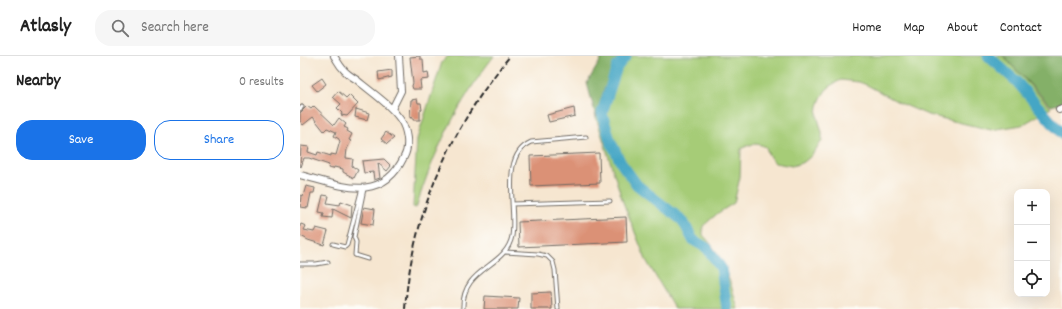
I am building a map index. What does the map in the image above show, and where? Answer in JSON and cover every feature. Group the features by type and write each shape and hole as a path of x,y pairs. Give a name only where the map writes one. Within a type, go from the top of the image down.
{"street":[{"path":"300,175 350,187 363,188 376,186 387,179 400,167 406,154 406,133 401,120 392,109 343,69 334,56"},
{"path":"392,109 401,91 399,56"}],"lane":[{"path":"463,309 463,301 467,286 473,277 505,252 510,244 512,234 511,180 516,155 524,145 531,142 586,136"},
{"path":"333,244 344,247 347,245 363,188"},
{"path":"363,188 354,237 356,242 355,255 368,259"},
{"path":"512,204 610,201"},
{"path":"505,252 538,254 547,256 553,262 558,309"},
{"path":"300,264 328,262"}],"green space":[{"path":"448,56 494,56 469,91 448,129 430,168 416,208 413,207 417,139 442,62"},
{"path":"603,56 620,56 604,90 596,117 587,83"},
{"path":"620,56 1003,56 1051,108 1022,125 991,130 928,115 900,103 859,82 841,80 833,84 826,90 818,106 817,115 822,133 822,141 811,156 804,162 792,166 775,163 769,156 766,147 759,144 753,144 741,149 740,177 734,203 718,213 703,226 703,235 716,251 725,269 738,309 675,309 646,260 623,202 596,117 604,90"},
{"path":"1003,56 1062,56 1062,103 1051,106"}],"building":[{"path":"420,56 420,59 423,59 424,73 428,72 429,79 420,80 421,89 413,89 410,57"},
{"path":"392,70 392,77 379,80 378,72"},
{"path":"322,78 326,84 317,91 312,85"},
{"path":"338,91 346,98 349,95 358,104 347,116 341,115 342,113 337,108 341,104 333,97"},
{"path":"417,99 418,103 421,103 422,110 420,110 420,120 413,120 413,117 410,118 411,100"},
{"path":"307,106 311,109 314,106 334,125 339,118 346,124 344,127 352,134 349,140 351,141 347,149 346,158 353,159 352,166 358,170 354,178 343,172 343,169 334,167 333,169 328,168 329,165 309,158 304,158 301,167 300,166 301,146 309,147 308,152 317,155 318,152 331,156 331,154 336,155 340,141 334,136 336,132 327,128 324,131 313,117 303,125 300,121 300,113"},
{"path":"574,108 575,116 549,122 547,115"},
{"path":"356,109 369,113 367,120 355,117"},
{"path":"386,132 394,138 387,144 381,139"},
{"path":"599,153 600,183 531,186 530,156"},
{"path":"384,159 391,166 387,171 378,163 380,178 374,180 373,172 364,173 362,161"},
{"path":"306,186 315,188 314,193 311,193 308,208 300,207 301,195 303,196"},
{"path":"323,195 329,196 327,203 340,205 341,201 352,205 351,218 333,209 332,218 323,217 324,213 319,212"},
{"path":"364,207 375,209 373,225 361,223"},
{"path":"626,217 627,242 519,247 518,222"},
{"path":"301,224 306,226 304,230 314,232 316,228 328,231 324,245 301,236 300,238"},
{"path":"551,292 552,309 531,309 531,293"},
{"path":"485,296 519,298 518,309 484,309"}],"waterway":[{"path":"626,56 617,67 602,113 610,140 621,163 637,185 683,221 693,240 707,248 721,268 727,309"},
{"path":"988,56 1016,81 1062,134"}],"railway":[{"path":"405,309 409,274 416,240 425,206 438,174 452,143 469,113 510,56"}]}
